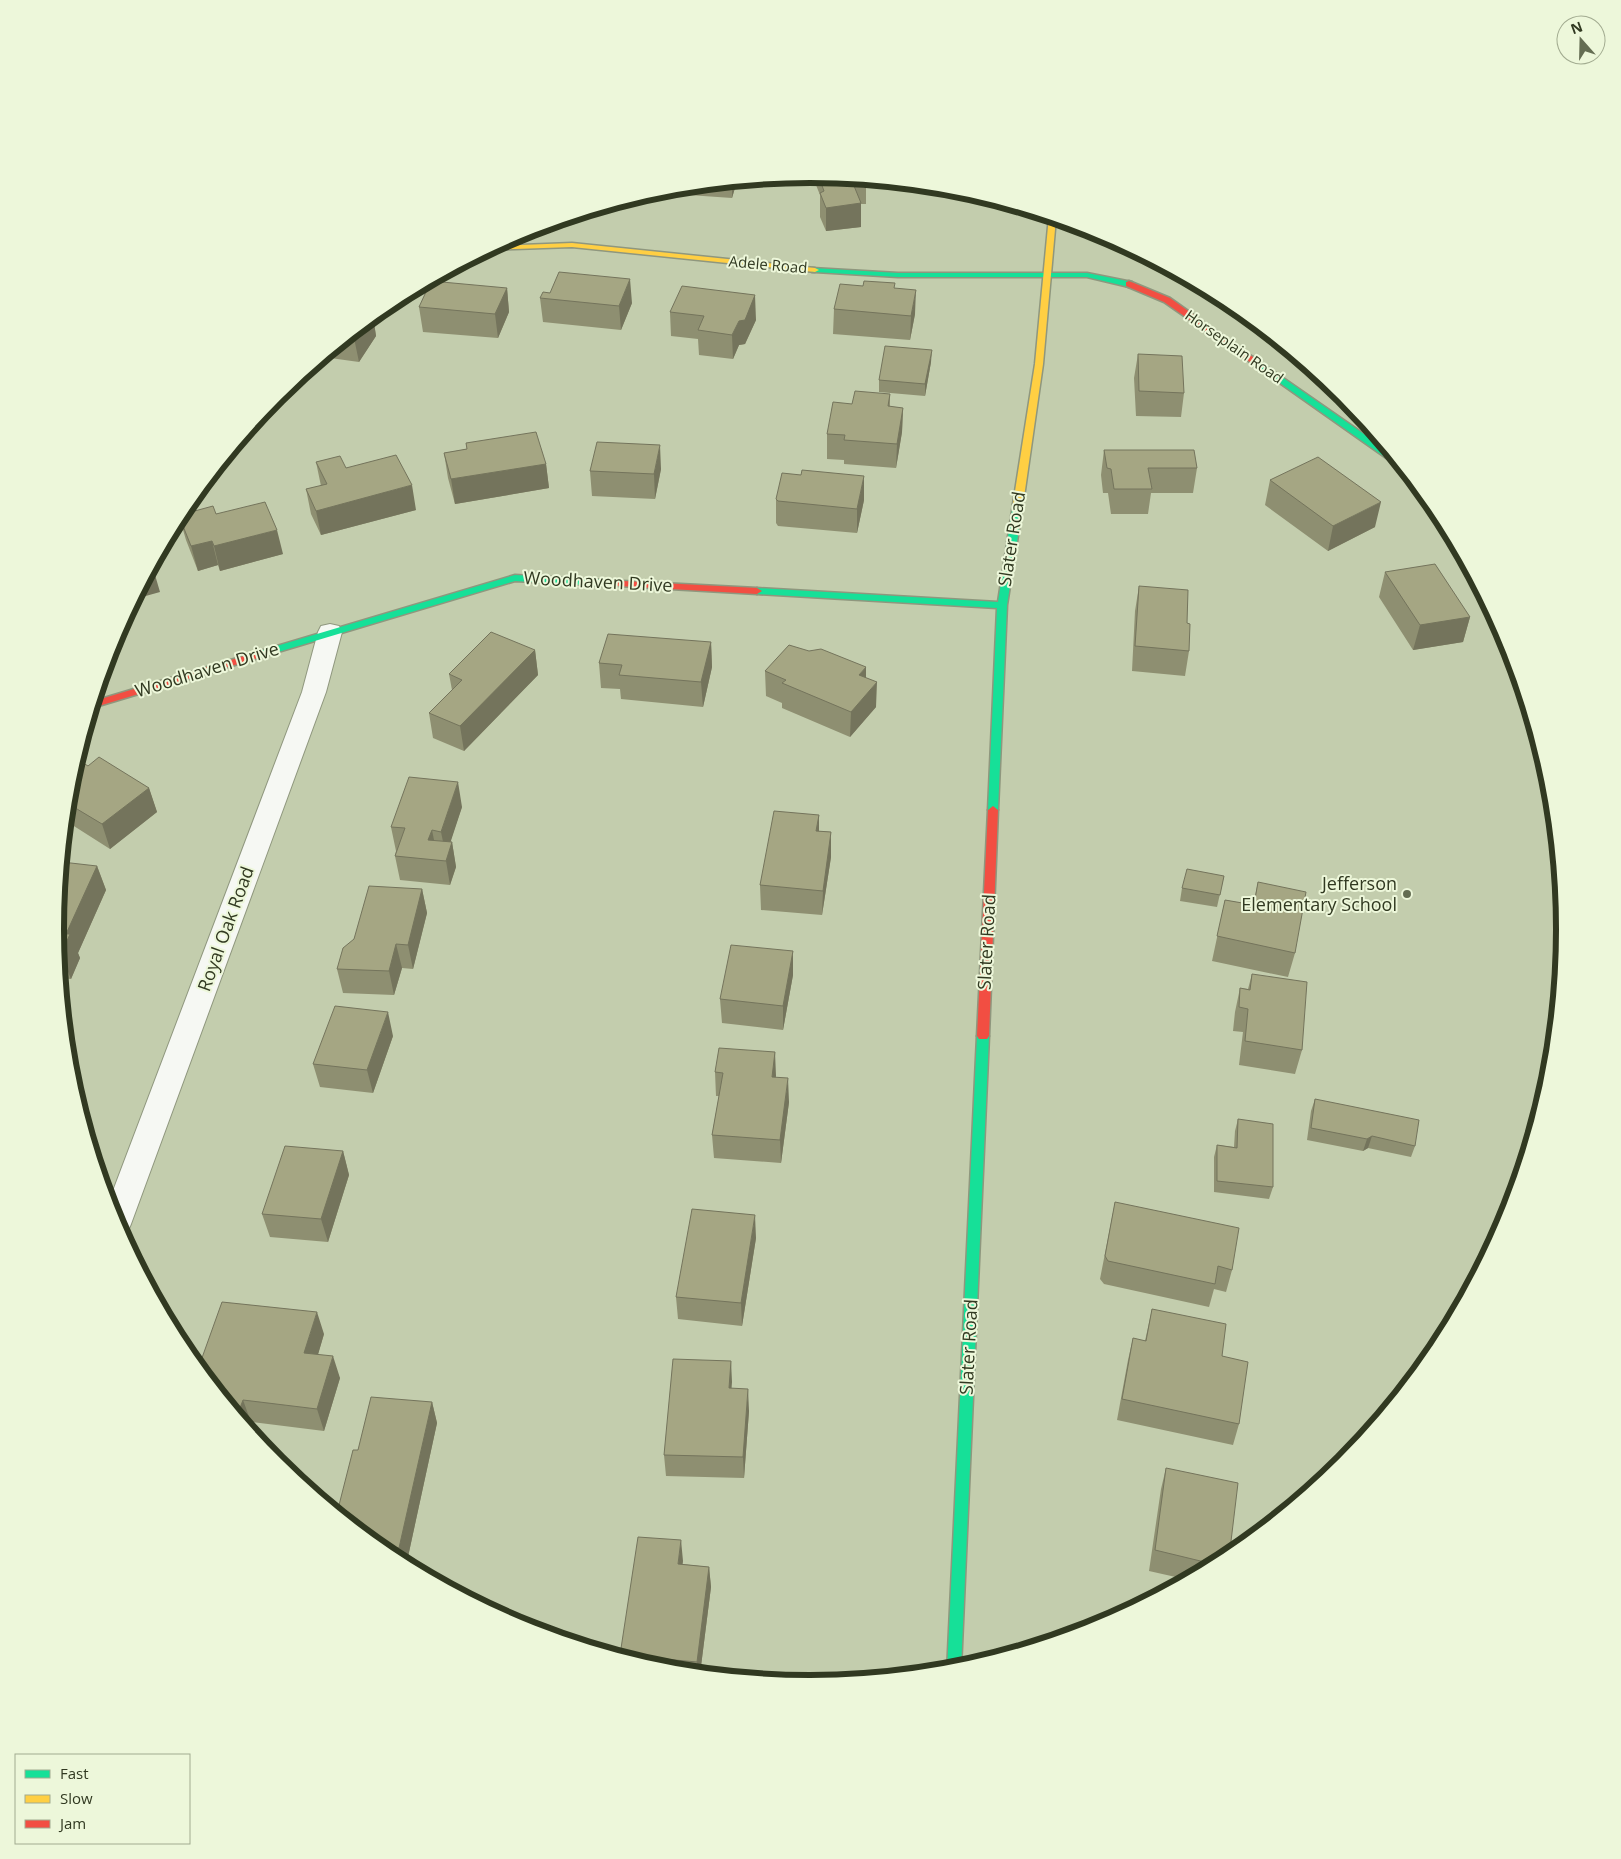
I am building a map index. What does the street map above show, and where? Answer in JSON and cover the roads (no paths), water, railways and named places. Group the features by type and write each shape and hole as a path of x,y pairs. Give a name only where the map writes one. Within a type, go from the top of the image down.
{"street":[{"name":"Slater Road","path":"954,1662 1002,605 1039,364 1052,222"},
{"name":"Adele Road","path":"507,248 572,245 835,272 898,275 1048,275"},
{"name":"Horseplain Road","path":"1048,275 1109,278 1148,290 1183,311 1385,453"},
{"name":"Woodhaven Drive","path":"99,703 330,632 515,578 1002,605"},
{"name":"Royal Oak Road","path":"120,1213 314,692 330,632"}],"place":[{"name":"Jefferson Elementary School","path":"1407,894"}]}
